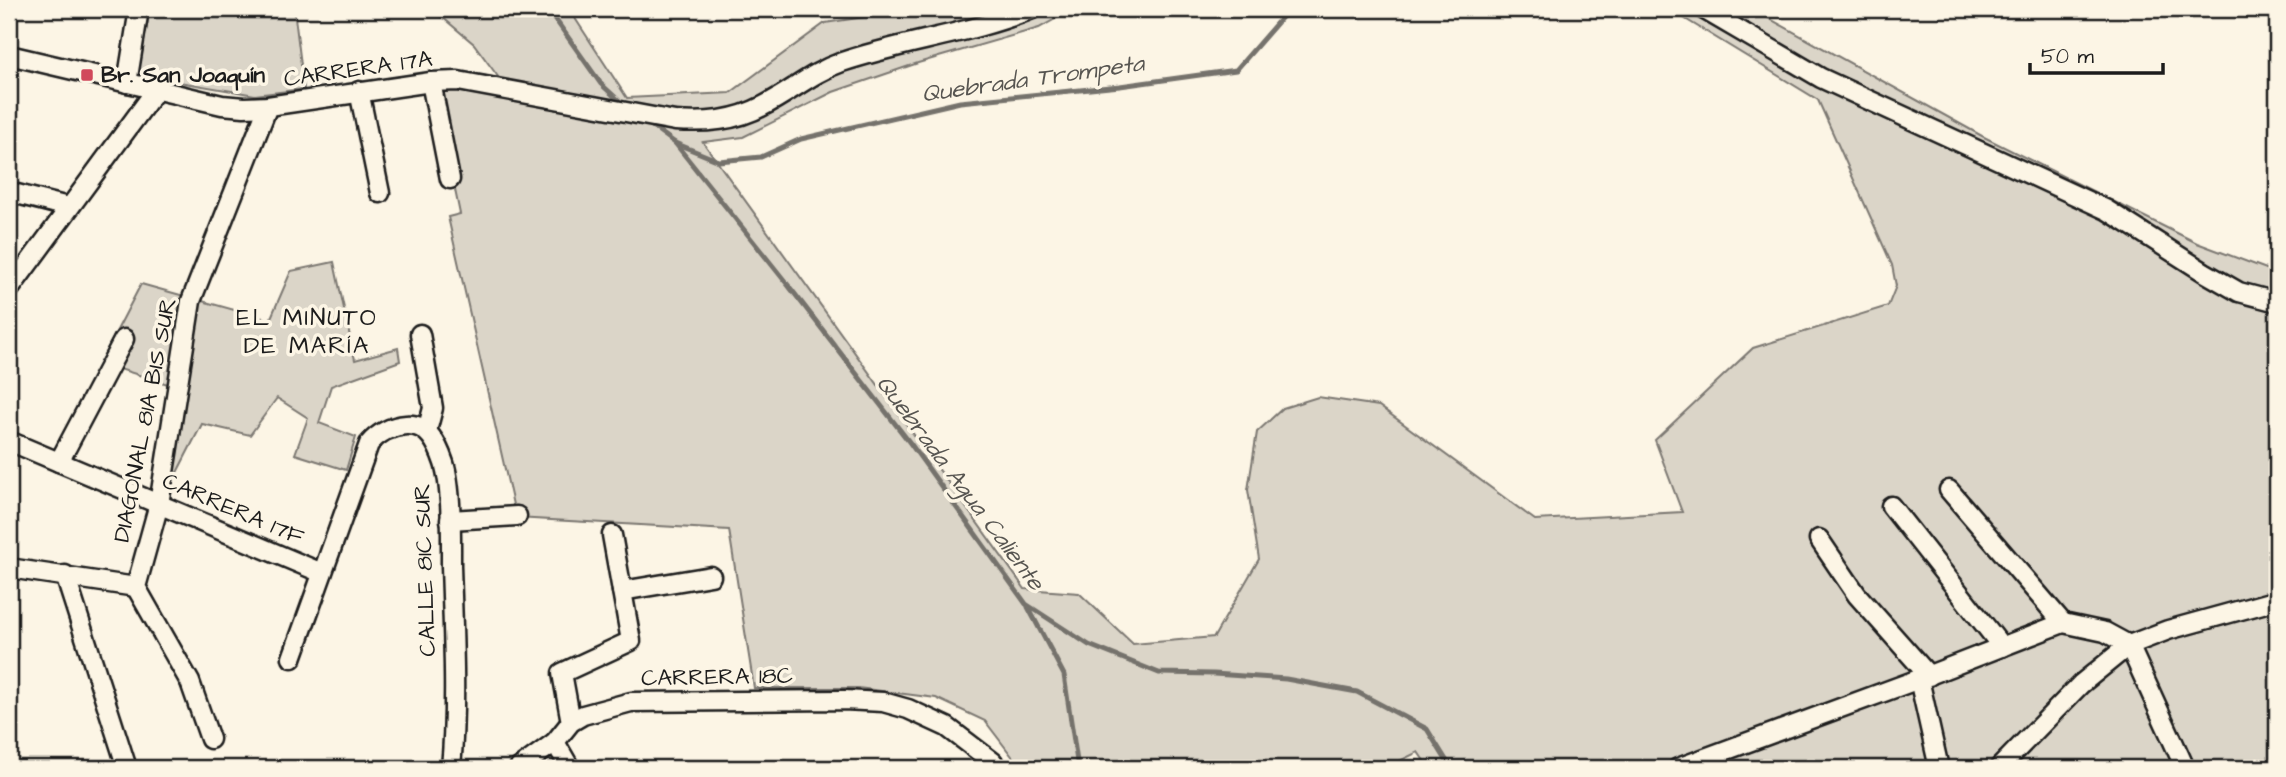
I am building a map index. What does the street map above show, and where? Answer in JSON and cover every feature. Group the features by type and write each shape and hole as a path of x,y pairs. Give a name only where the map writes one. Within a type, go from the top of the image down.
{"street":[{"path":"127,83 139,9"},
{"name":"CARRERA 17A","path":"9,55 222,105 268,106 359,91 458,81 675,121 716,122 748,113 817,72 841,62 987,24 1032,9"},
{"path":"1703,9 1821,78 2107,210 2239,292 2277,302"},
{"path":"431,82 450,179"},
{"path":"9,290 156,90"},
{"path":"359,91 380,193"},
{"name":"DIAGONAL 81A BIS SUR","path":"136,587 159,504 191,301 268,106"},
{"path":"9,192 68,207"},
{"path":"292,658 366,450 373,439 391,428 408,425 427,430 433,408 420,334"},
{"path":"59,462 124,339"},
{"name":"CALLE 81C SUR","path":"427,430 445,466 450,520 455,723 451,768"},
{"name":"CARRERA 17F","path":"9,441 322,573"},
{"path":"1949,490 2063,623"},
{"path":"1891,506 2002,647"},
{"path":"450,520 517,516"},
{"path":"571,722 562,673 631,641 612,535"},
{"path":"1819,539 1857,595 1924,678 1939,768"},
{"path":"9,568 136,587 190,682 210,739"},
{"path":"65,575 127,768"},
{"path":"622,591 710,576"},
{"path":"1998,768 2081,684 2129,645 2168,630 2277,600"},
{"path":"1678,768 1924,678 2063,623 2105,632 2129,645 2185,768"},
{"name":"CARRERA 18C","path":"519,768 555,742 571,722 598,709 631,702 883,702 933,720 969,742 993,762"},
{"path":"555,742 570,768"}],"shaded area":[{"path":"150,9 294,9 304,89 255,95 138,75"},
{"path":"419,9 569,9 627,98 730,93 825,23 917,9 1073,9 1039,28 918,63 833,92 743,137 703,142 1025,589 1079,593 1133,644 1214,637 1259,559 1248,490 1257,432 1283,408 1318,397 1379,406 1535,520 1682,512 1655,440 1753,348 1888,306 1896,286 1892,265 1818,100 1669,9 1752,9 1982,136 2197,243 2277,273 2277,768 1429,768 1418,752 1385,768 1021,768 985,721 936,698 858,688 754,688 729,530 516,518 448,217 460,214 431,74 468,73 499,78 474,44 442,17"},
{"path":"334,262 355,360 398,348 400,361 331,386 319,423 356,437 346,470 295,454 308,418 277,398 250,435 202,424 168,490 187,390 100,363 141,284 270,320 291,271"}],"waterway":[{"name":"Quebrada Trompeta","path":"548,9 601,84 626,107"},
{"name":"Quebrada Trompeta","path":"648,123 675,143 719,161 761,157 801,139 960,102 1120,86 1236,70 1289,9"},
{"name":"Quebrada Agua Caliente","path":"675,143 910,443 1026,604 1089,645 1159,673 1286,679 1357,692 1427,729 1451,768"},
{"path":"1028,607 1064,675 1078,768"}],"place":[{"name":"Br. San Joaquín","path":"87,75"}],"district":[{"name":"EL MINUTO DE MARÍA","path":"307,332"}]}
